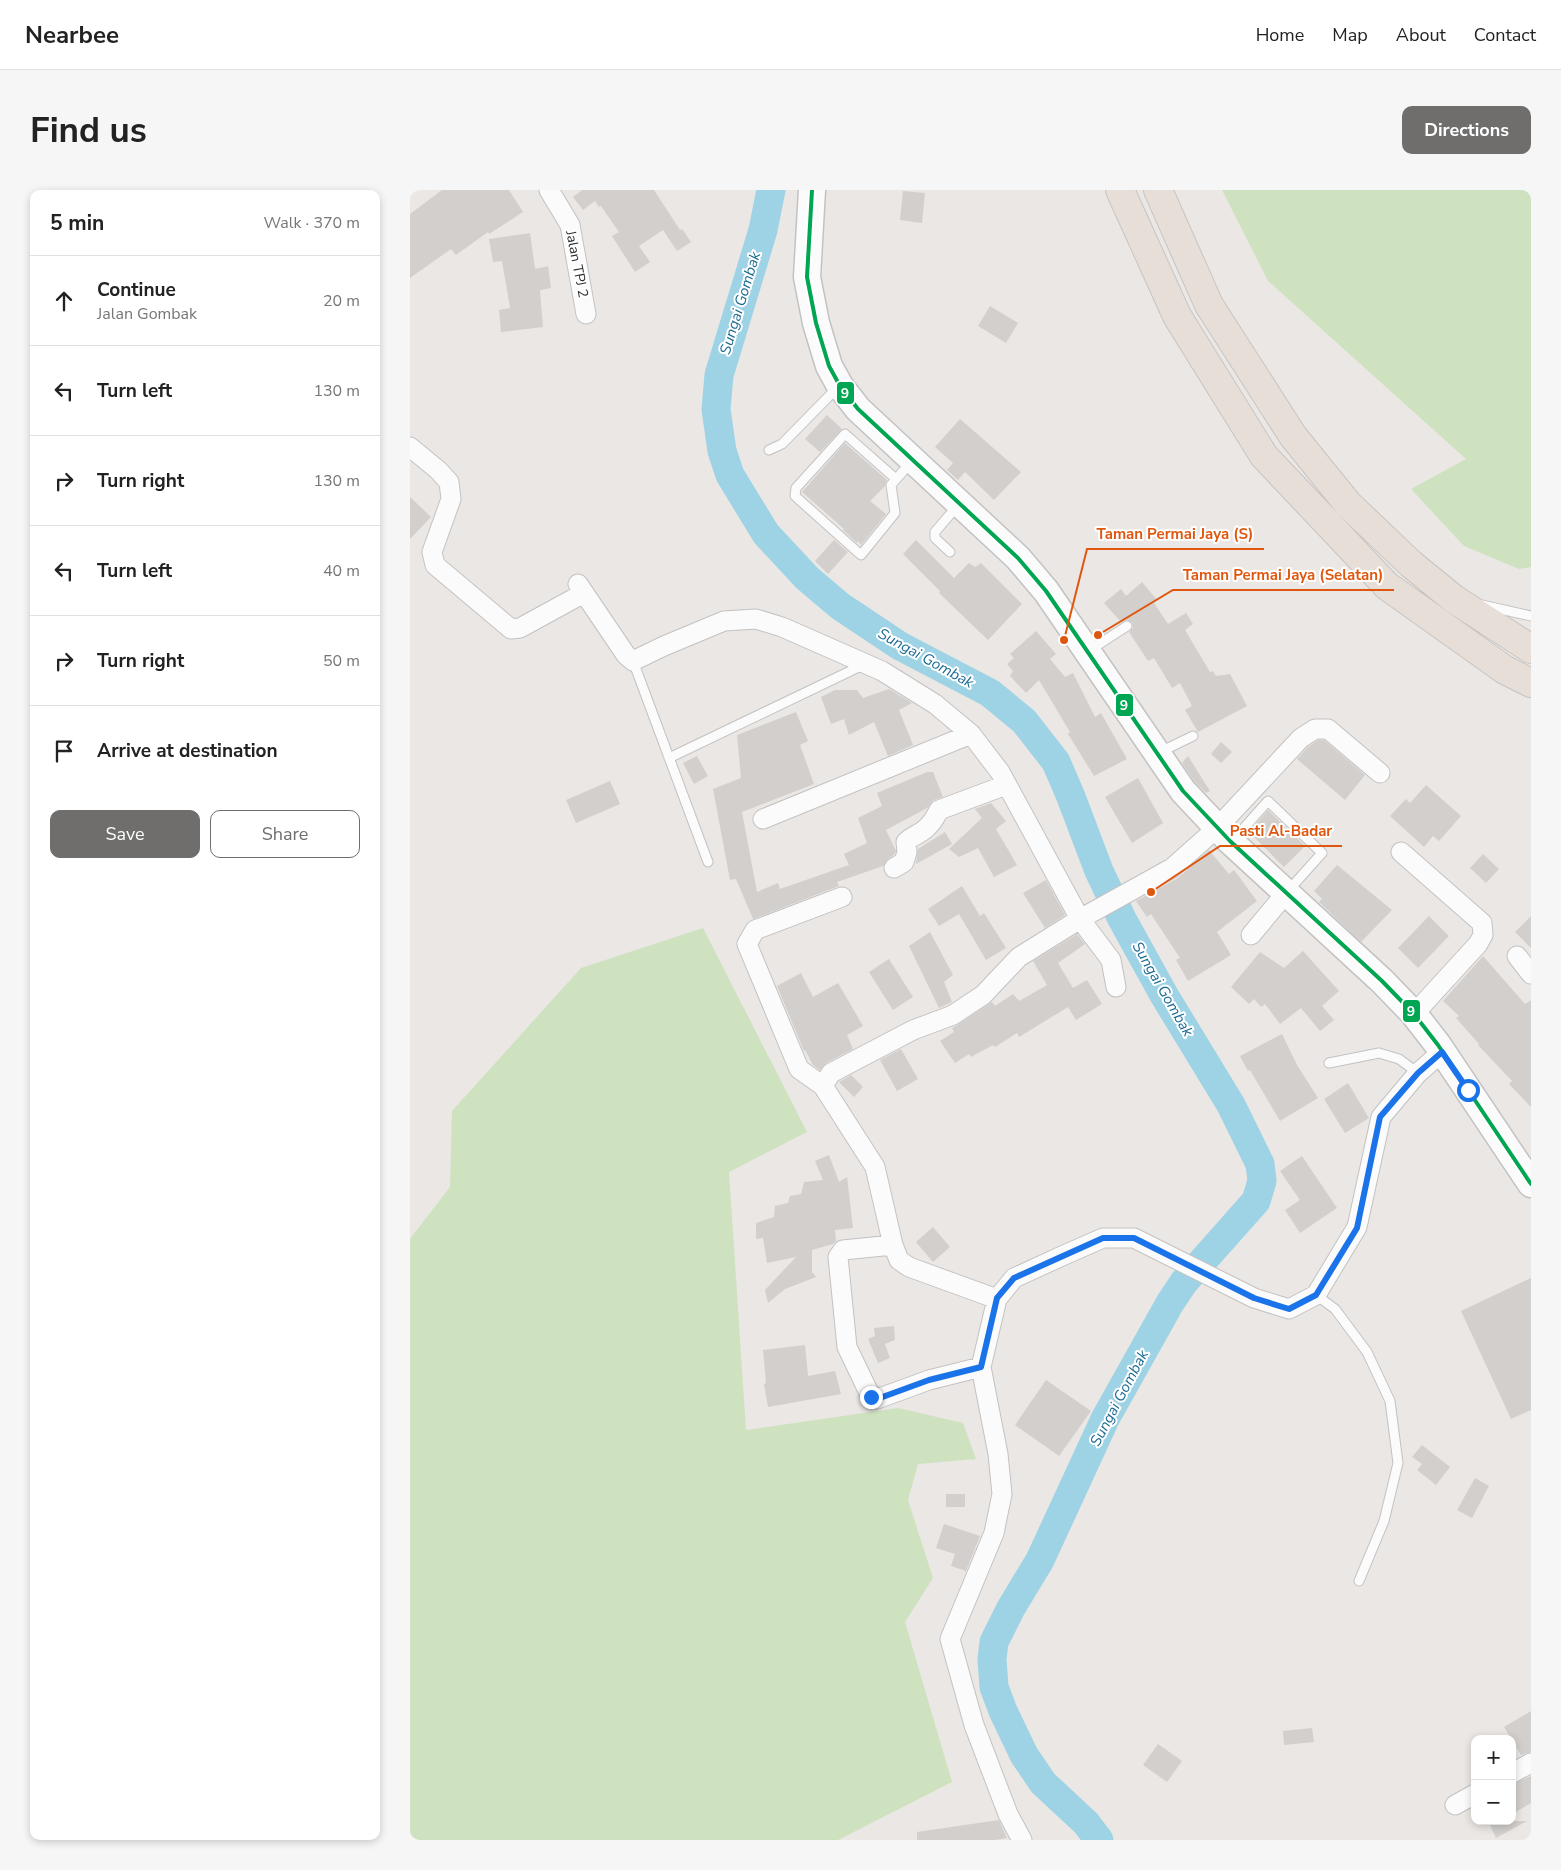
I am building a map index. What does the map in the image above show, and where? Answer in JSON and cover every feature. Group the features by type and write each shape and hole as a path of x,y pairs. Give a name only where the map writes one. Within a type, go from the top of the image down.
{"highway":[{"path":"1120,190 1177,316 1264,456 1386,586 1505,670 1531,683"},
{"path":"1158,190 1209,305 1292,436 1348,504 1411,564 1454,599 1531,649"}],"main road":[{"path":"812,190 807,277 816,323 829,366 840,386 858,409 1018,558 1046,592 1088,651 1183,790 1217,828 1288,891 1414,1014 1442,1052 1531,1184"}],"street":[{"name":"Jalan TPJ 2","path":"549,190 570,226 586,314"},
{"path":"410,447 438,470 449,482 451,498 432,552 435,565 511,629 520,628 581,589 626,655 633,661 724,621 756,619 782,627 866,663 935,704 971,734 1000,772 1080,920 1111,960 1116,987"},
{"path":"823,1086 831,1073 913,1030 953,1015 983,995 1019,957 1172,868 1217,828 1301,738 1315,729 1328,729 1380,773"},
{"path":"763,819 971,734"},
{"path":"894,868 904,862 907,852 906,842 924,831 933,822 939,810 1006,785"},
{"path":"1401,852 1482,923 1483,935 1478,944 1414,1014"},
{"path":"1252,935 1288,891"},
{"path":"842,897 756,930 747,944 799,1069 823,1086 875,1167 893,1245 899,1260 909,1268 997,1298"},
{"path":"1517,956 1531,974"},
{"path":"1022,1840 1008,1814 974,1725 950,1639 994,1534 1002,1494 998,1454 981,1367 997,1298 1014,1278 1103,1238 1134,1238 1254,1298 1289,1309 1316,1295 1357,1228 1380,1117 1418,1073 1442,1052"},
{"path":"893,1245 843,1250 838,1257 846,1347 871,1397 877,1399 929,1380 981,1367"},
{"path":"1516,1771 1531,1763"},
{"path":"1455,1804 1471,1796"}],"lane":[{"path":"768,450 782,444 840,386"},
{"path":"896,479 845,434 796,488 795,496 860,555 895,513 891,485 913,459"},
{"path":"950,552 935,538 935,532 960,503"},
{"path":"1454,599 1531,616"},
{"path":"1088,651 1127,626"},
{"path":"633,661 708,862"},
{"path":"669,758 866,663"},
{"path":"1158,753 1192,736"},
{"path":"1268,801 1322,853 1288,891 1235,838 1268,801"},
{"path":"1329,1063 1379,1054 1399,1059 1418,1073"},
{"path":"1316,1295 1335,1309 1367,1352 1390,1402 1398,1463 1384,1521 1359,1581"}],"green space":[{"path":"1222,190 1531,190 1531,567 1519,569 1464,546 1411,489 1466,459 1268,281"},
{"path":"703,928 807,1132 729,1172 746,1430 898,1408 963,1423 976,1459 918,1464 908,1500 933,1578 905,1622 952,1782 838,1840 410,1840 410,1239 450,1187 452,1111 581,968"}],"building":[{"path":"442,190 509,190 523,212 489,234 488,232 456,255 451,249 410,278 410,214"},
{"path":"582,190 654,190 680,230 682,229 691,242 677,251 663,230 639,246 650,262 635,272 612,236 619,232 601,206 599,207 595,201 583,210 573,197"},
{"path":"903,191 925,193 922,223 900,220"},
{"path":"530,233 535,269 548,266 551,288 540,290 543,327 501,332 499,310 510,308 502,261 493,262 489,239"},
{"path":"990,306 1018,323 1006,343 978,326"},
{"path":"827,415 842,429 820,452 805,439"},
{"path":"960,419 1021,472 994,500 965,472 958,480 947,470 953,463 935,447"},
{"path":"845,443 887,480 885,486 870,501 886,514 861,545 802,492"},
{"path":"410,497 431,517 410,539"},
{"path":"834,540 848,552 828,574 815,561"},
{"path":"916,540 954,578 969,563 975,567 981,563 1022,604 988,640 939,593 940,591 903,554"},
{"path":"1142,582 1157,600 1154,603 1168,624 1186,613 1193,624 1185,630 1210,672 1213,671 1216,676 1230,674 1247,706 1198,732 1185,710 1192,706 1180,683 1172,688 1154,658 1148,661 1129,632 1133,628 1132,622 1127,620 1121,622 1104,603 1121,589 1126,596"},
{"path":"1036,631 1056,654 1050,659 1065,677 1073,673 1095,717 1101,713 1127,759 1094,776 1068,734 1070,732 1039,680 1026,693 1010,676 1013,671 1007,664 1014,658 1010,654"},
{"path":"889,689 912,703 899,710 913,745 888,756 874,722 849,735 844,719 831,724 821,697 835,690 857,690 863,698"},
{"path":"796,712 808,741 800,745 814,784 742,812 757,892 778,883 780,889 849,865 844,854 867,843 858,818 882,806 877,793 927,772 933,772 943,797 934,800 927,808 886,830 896,851 883,866 837,882 839,886 753,919 736,879 730,880 713,789 741,778 737,735"},
{"path":"1318,740 1324,740 1365,775 1345,800 1297,759 1308,747"},
{"path":"1221,742 1232,752 1221,763 1211,754"},
{"path":"697,756 708,776 694,784 683,763"},
{"path":"1188,756 1210,791 1206,793 1195,782 1182,763"},
{"path":"1138,778 1163,823 1132,843 1105,797"},
{"path":"610,781 620,804 576,823 566,800"},
{"path":"1426,785 1461,816 1439,841 1433,836 1424,847 1390,816 1406,799 1410,803"},
{"path":"991,803 1006,821 996,829 1017,865 994,877 978,848 959,857 949,849 982,818 975,809"},
{"path":"1268,810 1305,846 1284,867 1249,832"},
{"path":"945,832 952,844 916,864 918,849"},
{"path":"1209,850 1229,874 1234,870 1257,901 1217,932 1231,955 1188,981 1176,960 1180,958 1151,914 1147,917 1136,901 1178,878"},
{"path":"1483,854 1499,869 1486,883 1470,868"},
{"path":"1337,865 1392,910 1361,942 1319,902 1322,899 1314,891"},
{"path":"1046,880 1065,915 1045,928 1023,893"},
{"path":"962,886 980,916 984,913 1006,948 986,960 959,914 939,926 928,909"},
{"path":"1429,916 1449,936 1418,968 1398,948"},
{"path":"1531,916 1531,948 1515,932"},
{"path":"930,932 953,975 944,982 952,1002 939,1008 909,946"},
{"path":"1077,934 1085,944 1058,963 1073,988 1087,980 1102,1004 1076,1020 1068,1007 1019,1037 1017,1033 995,1047 993,1045 971,1057 969,1054 955,1063 940,1041 954,1032 952,1028 992,1002 995,1006 1013,994 1019,1001 1047,985 1033,961"},
{"path":"1303,951 1339,991 1322,1006 1334,1020 1320,1031 1301,1008 1280,1024 1265,1004 1261,1007 1254,999 1249,1004 1231,987 1260,952 1284,968"},
{"path":"1483,956 1525,1004 1531,1000 1531,1107 1509,1084 1512,1081 1456,1018 1459,1016 1443,1001"},
{"path":"889,959 913,997 893,1010 869,972"},
{"path":"801,973 813,997 838,983 863,1026 847,1035 853,1049 826,1063 820,1070 813,1065 804,1051 777,986"},
{"path":"1282,1034 1297,1065 1318,1098 1280,1121 1240,1056"},
{"path":"901,1049 918,1079 897,1091 880,1060"},
{"path":"851,1075 863,1087 854,1097 839,1082"},
{"path":"1348,1083 1369,1118 1345,1133 1324,1099"},
{"path":"829,1155 839,1182 847,1177 853,1228 835,1230 836,1241 833,1244 812,1250 812,1272 816,1277 785,1289 768,1303 765,1290 796,1257 767,1263 763,1238 756,1239 756,1223 774,1217 775,1206 788,1203 790,1196 801,1194 804,1182 823,1180 815,1161"},
{"path":"1302,1156 1337,1208 1300,1233 1285,1210 1300,1200 1280,1171"},
{"path":"933,1227 950,1247 933,1262 916,1242"},
{"path":"1531,1278 1531,1410 1511,1419 1461,1311"},
{"path":"894,1326 895,1340 885,1344 890,1358 878,1363 868,1339 875,1336 874,1328"},
{"path":"805,1345 808,1376 835,1371 841,1394 768,1407 764,1384 766,1383 763,1350"},
{"path":"1046,1380 1091,1411 1059,1456 1015,1425"},
{"path":"1422,1445 1450,1467 1436,1485 1417,1470 1422,1464 1412,1457"},
{"path":"1475,1478 1489,1486 1472,1518 1457,1510"},
{"path":"946,1494 965,1494 965,1507 946,1507"},
{"path":"944,1524 980,1536 966,1571 951,1566 955,1554 936,1548"},
{"path":"1531,1711 1531,1752 1521,1755 1516,1747 1516,1735 1509,1735 1504,1727"},
{"path":"1312,1728 1314,1742 1284,1745 1283,1731"},
{"path":"1158,1744 1182,1761 1167,1782 1143,1765"},
{"path":"1531,1776 1531,1803 1516,1812 1516,1782"},
{"path":"999,1820 1007,1838 995,1840 917,1840 917,1832"},
{"path":"1516,1821 1527,1821 1496,1838 1490,1825 1516,1825"}],"waterway":[{"name":"Sungai Gombak","path":"771,190 763,230 719,375 716,409 722,451 730,475 766,534 807,578 840,606 900,646 990,693 1024,721 1056,762 1099,871 1122,919 1164,995 1231,1105 1260,1164 1262,1181 1256,1201 1184,1282 1170,1303 1105,1419 1040,1560 1011,1608 994,1642 992,1659 994,1687 1024,1755 1043,1783 1086,1823 1099,1840"}],"transit line":[{"name":"9","path":"812,190 807,277 816,323 829,366 840,386 858,409 1018,558 1046,591 1183,791 1230,841 1382,981 1414,1014 1438,1045 1531,1184"}],"place":[{"name":"Taman Permai Jaya (Selatan)","path":"1098,635"},
{"name":"Taman Permai Jaya (S)","path":"1064,640"},
{"name":"Pasti Al-Badar","path":"1151,892"}],"route":[{"path":"871,1397 877,1399 929,1380 981,1367 997,1298 1014,1278 1103,1238 1134,1238 1254,1298 1289,1309 1316,1295 1357,1228 1380,1117 1418,1073 1442,1052 1468,1090"}]}
